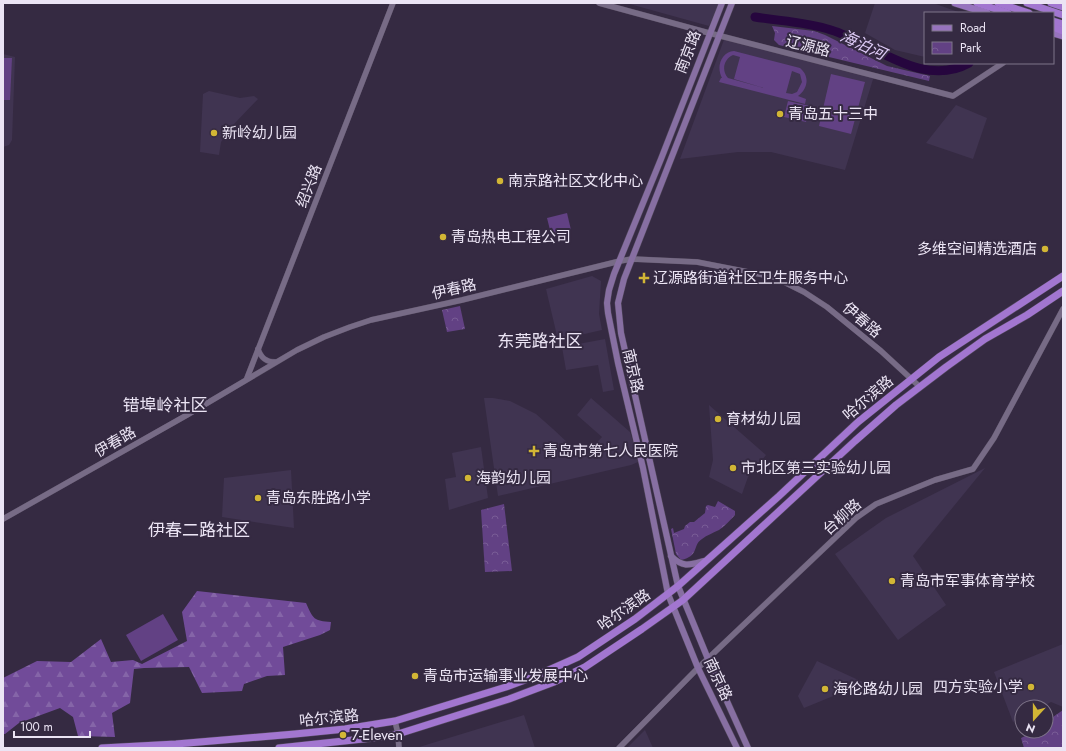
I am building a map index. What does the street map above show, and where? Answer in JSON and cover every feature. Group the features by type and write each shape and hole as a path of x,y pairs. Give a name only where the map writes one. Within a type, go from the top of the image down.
{"highway":[{"path":"977,3 1005,12"},
{"path":"998,3 1026,12"},
{"path":"1027,3 1063,14"},
{"path":"1052,3 1063,7"},
{"name":"哈尔滨路","path":"102,748 176,744 295,734 345,729 395,721 506,688 578,657 635,619 678,586 704,561 779,496 858,422 939,357 1063,276"},
{"name":"哈尔滨路","path":"279,748 353,741 398,734 509,699 572,674 597,659 683,600 896,405 985,339 1027,315 1063,291"}],"main road":[{"name":"南京路","path":"722,3 620,261 609,290 607,303 618,363 643,468 668,594 698,668 737,748"},
{"name":"南京路","path":"732,3 619,294 618,314 678,586 708,659 748,748"},
{"path":"955,3 984,12"},
{"path":"671,556 680,563 688,566 704,561"}],"street":[{"name":"绍兴路","path":"247,378 393,3"},
{"name":"辽源路","path":"599,3 719,36 953,96 1001,64"},
{"name":"伊春路","path":"3,519 187,415 275,362 324,337 357,324 632,259 697,262 774,277 804,292 827,306 920,387"},
{"name":"台柳路","path":"619,748 698,668 856,518 876,504 936,480 973,469 994,438 1063,309"},
{"path":"258,349 261,356 265,360 275,362"},
{"path":"395,721 399,748"}],"shaded area":[{"path":"626,3 719,3 709,26"},
{"path":"875,3 933,3 958,12 924,12 924,57 895,50 865,33"},
{"name":"青岛五十三中","path":"725,37 874,76 845,170 771,152 738,152 680,159"},
{"path":"3,54 15,57 12,140 9,145 3,147"},
{"path":"209,91 240,98 254,96 258,99 235,123 221,142 219,155 200,152 203,94"},
{"path":"956,105 987,118 973,159 926,143"},
{"path":"592,276 601,281 599,314 602,330 558,340 546,289"},
{"path":"605,339 614,390 603,392 598,365 566,370 562,347"},
{"name":"青岛市第七人民医院","path":"484,398 510,401 536,414 583,457 602,437 577,415 591,398 630,432 638,462 631,465 498,496"},
{"name":"市北区第三实验幼儿园","path":"709,405 766,455 748,477 742,494 709,477 713,460"},
{"name":"海韵幼儿园","path":"481,447 488,498 449,510 445,479 456,477 452,453"},
{"name":"青岛市军事体育学校","path":"985,468 913,556 946,605 898,640 835,554 886,518"},
{"name":"青岛东胜路小学","path":"291,470 294,528 222,517 224,478"},
{"name":"四方实验小学","path":"1063,644 1063,707 1054,703 1054,699 1014,699 1013,722 994,672"},
{"name":"海伦路幼儿园","path":"817,661 865,683 804,708 798,696"},
{"path":"524,715 535,748 416,748 465,733"},
{"path":"645,730 653,748 627,748"}],"green space":[{"path":"772,26 814,31 887,66 930,76 929,81 779,45 774,40 775,33"},
{"path":"734,51 800,68 805,75 806,86 798,96 806,99 805,104 719,82 722,78 720,74 721,61 726,54","holes":["733,55 740,57 734,79 764,88 728,78 724,65 727,59","792,71 800,74 802,82 797,92 792,94 786,93"]},
{"path":"3,58 12,58 10,100 3,100"},
{"path":"831,74 865,82 851,134 819,126"},
{"path":"788,101 810,106 806,122 784,117"},
{"path":"567,213 571,230 551,234 547,218"},
{"path":"460,306 465,329 447,332 442,310"},
{"path":"718,501 735,511 735,515 719,530 699,541 691,556 681,560 676,554 671,529 673,528 674,533 684,529 690,522 694,522 705,513 706,506 708,505 715,507"},
{"path":"504,504 512,571 485,572 481,510"},
{"path":"197,591 306,603 310,613 317,620 331,622 330,630 320,635 283,647 285,675 267,676 244,684 242,691 202,693 189,667 134,669 130,703 112,713 115,737 78,736 73,717 60,708 19,723 3,734 3,678 37,661 71,662 101,639 111,662 133,660 142,664 187,641 182,612"},
{"path":"163,614 178,640 141,661 126,635"},
{"path":"1063,710 1063,748 1024,748 1021,739 1054,739 1054,716"}],"waterway":[{"name":"海泊河","path":"755,17 822,27 847,36 898,61 916,67 934,71 951,70 966,64"}],"place":[{"name":"青岛五十三中","path":"780,114"},
{"name":"新岭幼儿园","path":"214,133"},
{"name":"南京路社区文化中心","path":"500,181"},
{"name":"青岛热电工程公司","path":"443,237"},
{"name":"多维空间精选酒店","path":"1045,249"},
{"name":"辽源路街道社区卫生服务中心","path":"644,278"},
{"name":"育材幼儿园","path":"718,419"},
{"name":"青岛市第七人民医院","path":"534,451"},
{"name":"市北区第三实验幼儿园","path":"733,468"},
{"name":"海韵幼儿园","path":"468,478"},
{"name":"青岛东胜路小学","path":"258,498"},
{"name":"青岛市军事体育学校","path":"892,581"},
{"name":"青岛市运输事业发展中心","path":"415,676"},
{"name":"四方实验小学","path":"1031,687"},
{"name":"海伦路幼儿园","path":"825,689"},
{"name":"7-Eleven","path":"343,735"}],"district":[{"name":"东莞路社区","path":"540,341"},
{"name":"错埠岭社区","path":"165,405"},
{"name":"伊春二路社区","path":"199,530"}]}
